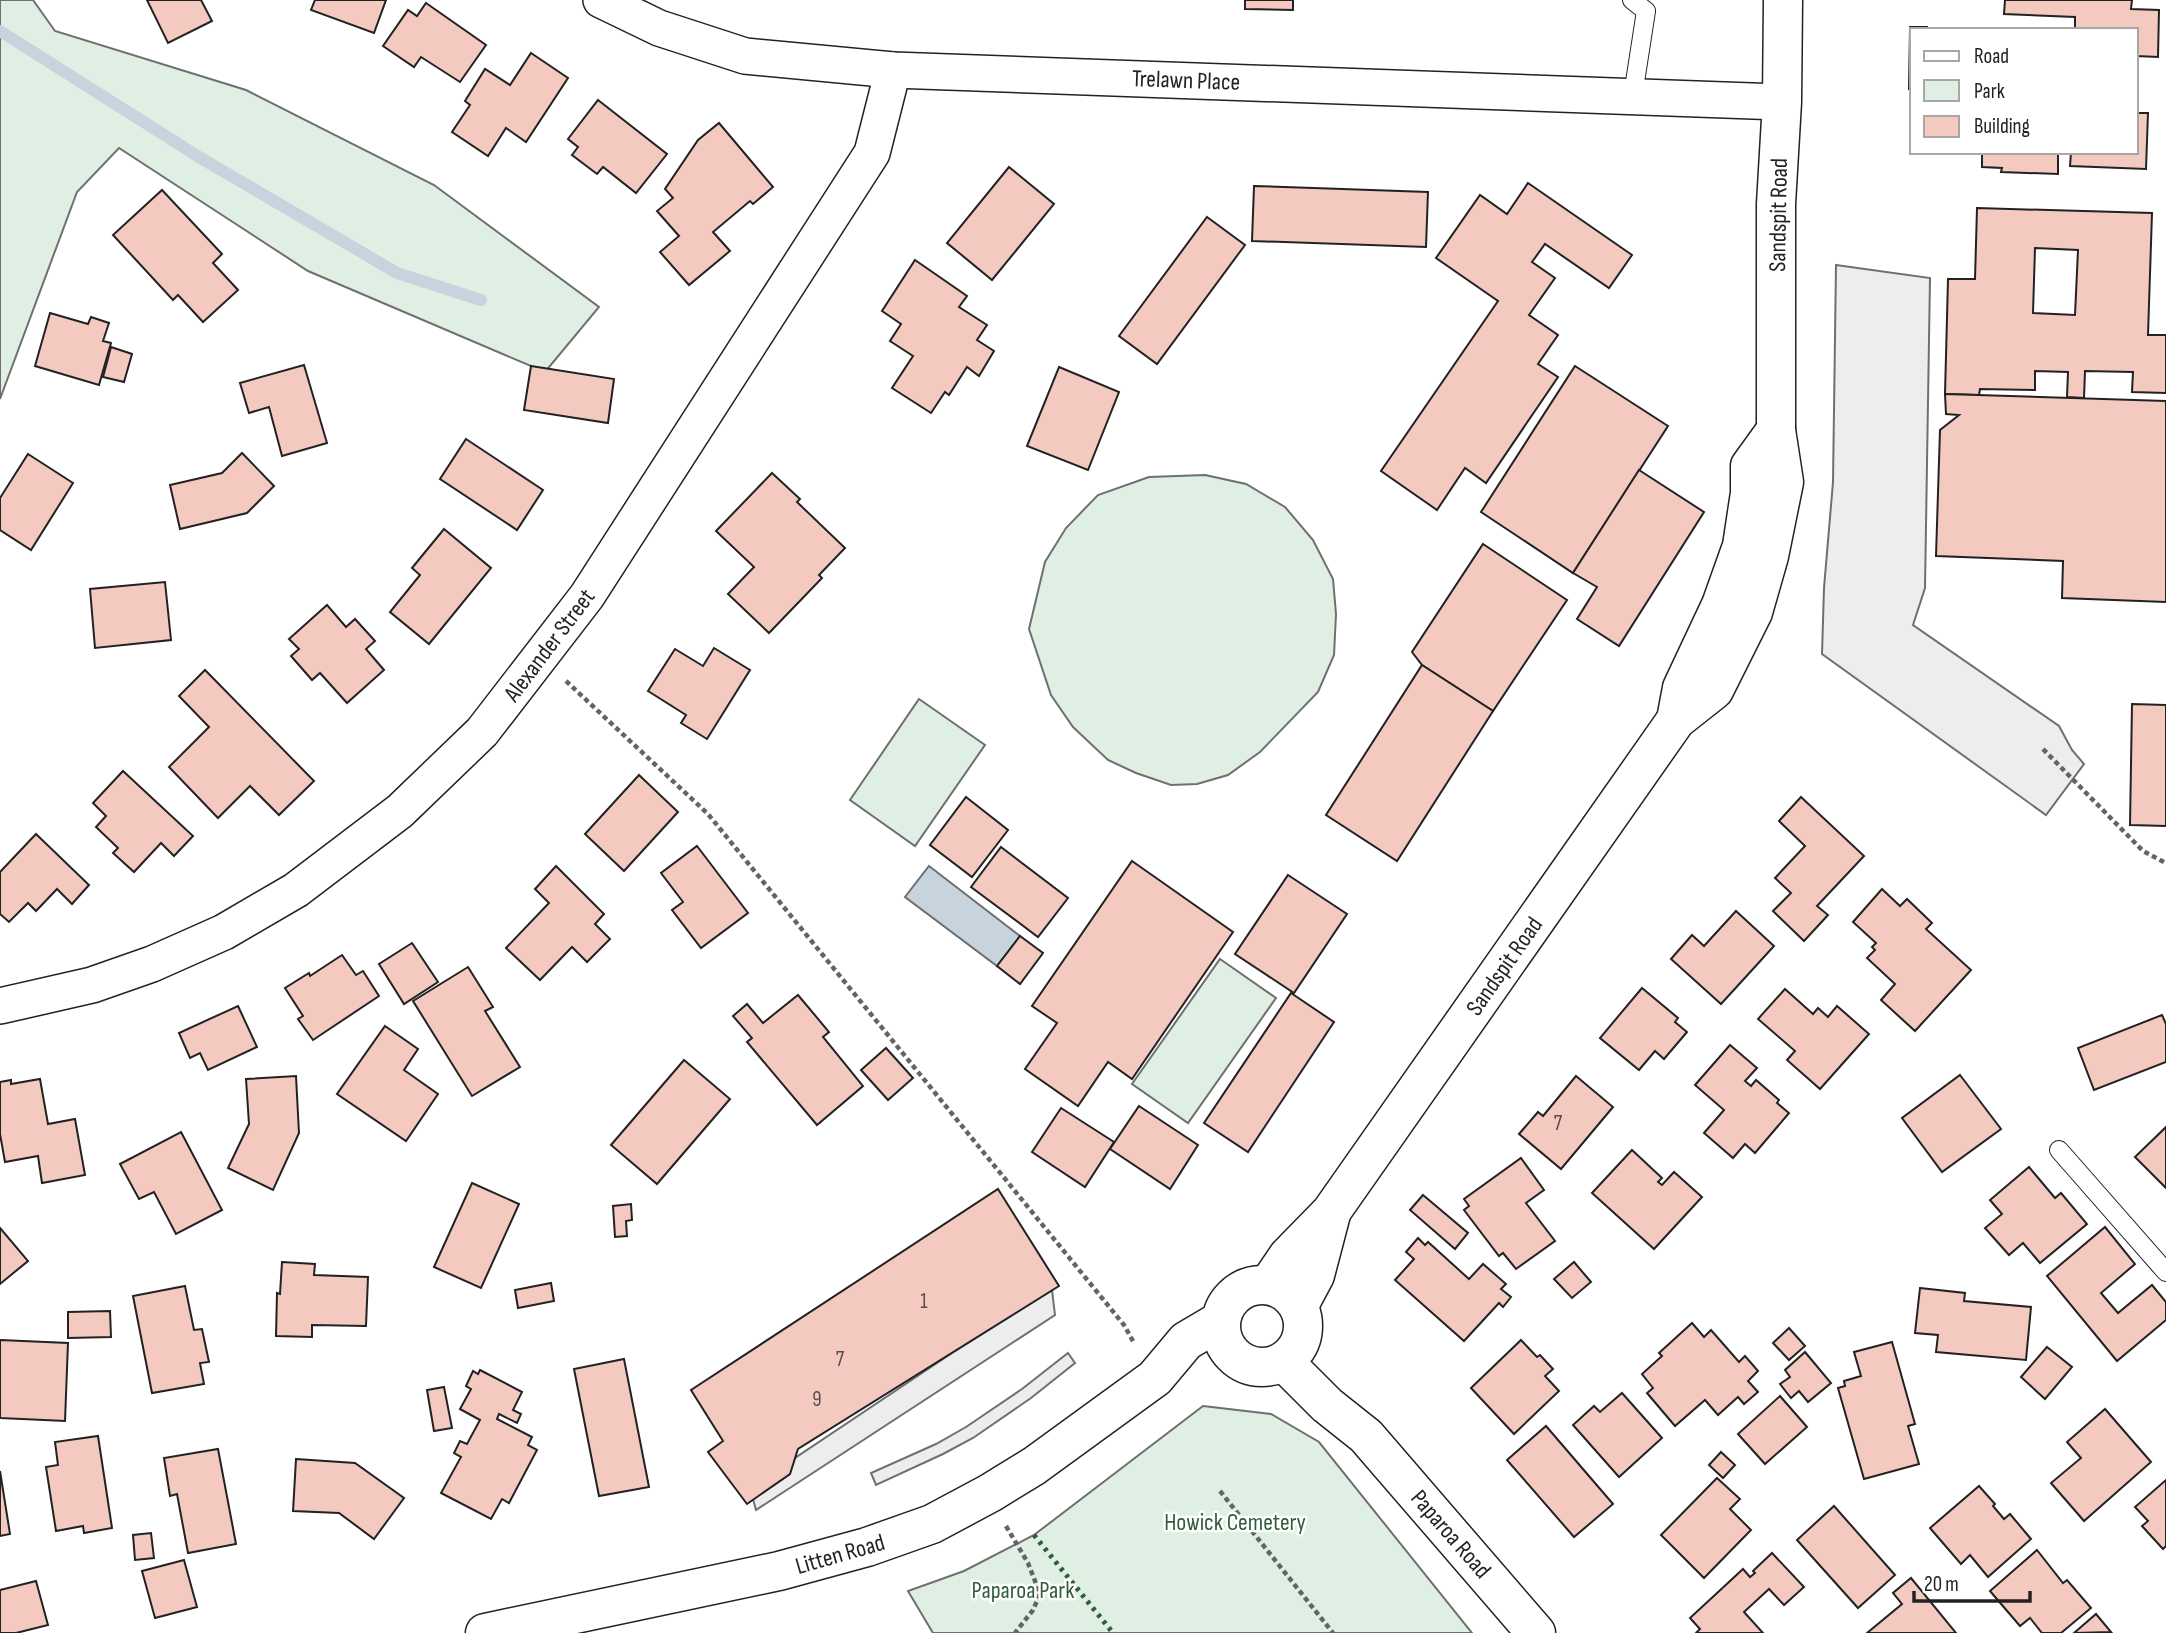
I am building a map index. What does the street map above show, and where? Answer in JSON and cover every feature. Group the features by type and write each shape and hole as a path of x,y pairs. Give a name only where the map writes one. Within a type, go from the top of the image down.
{"main road":[{"name":"Sandspit Road","path":"1288,1323 1289,1256 1331,1212 1676,720 1714,690 1753,612 1769,556 1784,482 1776,430 1776,204 1782,102 1783,0"},
{"path":"1246,1287 1288,1323 1262,1367 1248,1366 1226,1338 1228,1300 1246,1287"},
{"name":"Paparoa Road","path":"1288,1323 1327,1405 1366,1436 1536,1633"},
{"name":"Litten Road","path":"485,1633 779,1571 847,1553 923,1528 990,1493 1034,1466 1155,1378 1226,1338"}],"street":[{"name":"Trelawn Place","path":"601,0 659,28 744,56 893,70 1782,102"},
{"name":"Alexander Street","path":"0,1006 92,985 152,964 224,932 296,890 400,811 482,732 587,596 872,153 893,70"}],"lane":[{"path":"1632,0 1646,11 1633,95"},
{"path":"2059,1150 2166,1272"}],"path":[{"path":"539,658 708,814 1124,1325 1155,1378"},
{"path":"2043,749 2143,851 2166,863"},
{"path":"1220,1491 1333,1633"},
{"path":"990,1493 1028,1563 1040,1594 1033,1610 1015,1633"}],"green space":[{"path":"0,0 33,0 55,31 246,90 434,185 599,307 545,372 308,271 119,148 77,192 0,399"},
{"path":"1205,475 1246,484 1285,507 1313,540 1333,579 1336,614 1334,655 1318,692 1260,752 1228,775 1197,784 1171,785 1108,760 1073,727 1051,695 1029,629 1045,562 1066,528 1098,495 1149,477"},
{"path":"919,699 985,745 915,846 850,800"},
{"path":"1220,959 1276,998 1188,1123 1132,1084"},
{"name":"Howick Cemetery","path":"1203,1406 1271,1414 1319,1442 1472,1633 933,1633 908,1591 964,1571 1034,1535"}],"shaded area":[{"path":"1836,265 1930,278 1925,588 1913,625 2059,726 2072,750 2084,764 2046,815 1822,654 1824,588 1833,482"},
{"path":"929,866 1020,936 997,966 905,897"},
{"path":"1052,1290 1055,1315 756,1510 750,1488 952,1353"},
{"path":"1068,1353 1075,1363 1031,1398 973,1438 876,1485 871,1473 936,1444 966,1427 1022,1389"}],"building":[{"path":"147,0 201,0 212,21 168,43"},
{"path":"315,0 386,0 374,33 311,10"},
{"path":"1245,0 1293,0 1293,10 1245,9"},
{"path":"2005,0 2132,0 2131,9 2159,10 2158,57 2138,56 2138,28 2075,28 2075,17 2004,14"},
{"path":"426,3 486,45 460,82 421,57 414,67 383,46 408,10 417,16"},
{"path":"1910,27 1927,27 1910,28 1909,89"},
{"path":"531,53 568,78 526,142 506,128 488,156 452,132 470,105 465,101 485,69 510,85"},
{"path":"598,100 667,154 636,193 603,167 597,174 572,155 578,147 568,139"},
{"path":"2138,113 2148,113 2146,169 2070,166 2071,154 2138,154"},
{"path":"719,123 773,187 753,204 750,201 713,232 730,251 689,285 660,252 679,236 657,211 673,198 665,189 698,140"},
{"path":"1982,154 2058,154 2058,174 2001,172 2002,168 1982,167"},
{"path":"1009,167 1054,204 992,280 947,243"},
{"path":"1528,183 1632,255 1609,288 1545,244 1532,262 1555,278 1529,315 1558,335 1538,364 1558,377 1486,483 1465,468 1437,510 1381,471 1498,301 1436,258 1480,195 1507,214"},
{"path":"1254,186 1428,192 1426,247 1252,241"},
{"path":"162,190 222,254 213,263 238,290 203,322 178,295 173,300 113,235"},
{"path":"1977,208 2152,213 2148,335 2166,335 2166,393 2132,392 2133,372 2085,371 2084,398 2067,397 2068,372 2035,371 2035,390 1980,389 1979,395 1945,394 1948,279 1975,279","holes":["2035,248 2078,250 2075,315 2033,313"]},
{"path":"1207,217 1245,245 1157,364 1119,336"},
{"path":"915,260 967,296 959,307 987,325 977,340 994,351 979,376 967,367 949,395 945,392 931,413 892,388 913,356 890,341 901,324 882,311"},
{"path":"50,313 88,324 91,317 109,323 103,341 111,343 99,385 35,366"},
{"path":"111,347 132,354 124,382 103,377"},
{"path":"304,365 327,443 282,456 269,407 249,413 240,383"},
{"path":"531,366 614,379 608,423 524,410"},
{"path":"1575,366 1668,426 1573,573 1481,512"},
{"path":"1059,367 1119,392 1088,470 1027,446"},
{"path":"1945,394 2166,401 2166,602 2062,598 2063,561 1936,556 1940,430 1959,415 1946,414"},
{"path":"466,439 543,490 517,530 440,479"},
{"path":"242,453 274,486 247,513 180,529 170,485 222,473"},
{"path":"28,454 73,483 31,550 0,530 0,498"},
{"path":"1639,470 1704,512 1619,646 1577,619 1597,587 1573,573"},
{"path":"772,473 800,499 797,502 845,548 819,575 822,578 769,633 728,594 754,567 716,531"},
{"path":"444,529 491,568 429,644 390,612 420,575 412,568"},
{"path":"1483,544 1567,600 1493,711 1422,665 1412,652"},
{"path":"165,582 171,640 95,648 90,589"},
{"path":"327,605 346,627 355,619 375,641 366,649 384,670 347,703 320,673 312,680 291,656 299,649 289,639"},
{"path":"714,648 750,670 707,739 681,723 686,715 648,691 675,649 703,666"},
{"path":"1422,665 1493,711 1397,861 1326,815"},
{"path":"205,670 314,781 279,815 250,786 218,818 169,767 209,727 179,696"},
{"path":"2132,704 2166,705 2166,826 2130,825"},
{"path":"123,771 193,836 174,856 161,843 134,872 113,853 118,848 96,827 106,816 93,803"},
{"path":"639,775 678,812 624,871 585,834"},
{"path":"966,797 1008,830 972,877 930,845"},
{"path":"1801,797 1864,856 1817,906 1828,915 1804,941 1773,911 1791,893 1775,878 1805,846 1779,821"},
{"path":"36,834 89,885 72,904 57,889 36,911 28,903 9,922 0,914 0,872"},
{"path":"697,846 748,913 701,948 672,910 683,902 661,873"},
{"path":"1001,847 1068,898 1038,937 971,887"},
{"path":"1132,861 1233,932 1132,1079 1108,1062 1078,1106 1025,1069 1057,1023 1032,1006"},
{"path":"556,866 604,914 595,924 610,939 587,962 572,947 540,980 506,948 549,903 535,889"},
{"path":"1288,875 1347,914 1294,993 1235,954"},
{"path":"1882,889 1900,906 1907,899 1932,923 1926,929 1971,970 1915,1031 1881,1000 1895,984 1867,958 1875,950 1872,947 1876,943 1853,922"},
{"path":"1736,911 1774,946 1721,1004 1671,959 1692,935 1704,946"},
{"path":"1020,936 1043,953 1020,984 997,966"},
{"path":"412,943 438,982 404,1004 379,964"},
{"path":"342,955 356,975 363,971 379,996 313,1040 298,1019 303,1016 285,988 309,973 310,976"},
{"path":"468,967 493,1007 485,1011 520,1067 472,1096 413,1001"},
{"path":"1642,988 1678,1018 1675,1022 1687,1032 1664,1059 1655,1051 1639,1070 1600,1038"},
{"path":"1785,989 1813,1014 1818,1008 1828,1017 1837,1006 1869,1034 1820,1089 1787,1060 1795,1051 1758,1019"},
{"path":"1291,993 1334,1022 1248,1152 1204,1123"},
{"path":"798,995 829,1032 823,1037 863,1086 817,1125 747,1042 752,1038 733,1016 747,1004 763,1023"},
{"path":"238,1006 257,1047 208,1070 200,1053 190,1058 179,1033"},
{"path":"2162,1015 2166,1024 2166,1062 2094,1090 2078,1048"},
{"path":"385,1026 418,1049 404,1070 438,1094 406,1141 337,1094"},
{"path":"1730,1045 1757,1068 1745,1081 1751,1086 1756,1080 1779,1100 1777,1103 1789,1113 1755,1153 1745,1144 1733,1158 1704,1133 1724,1110 1695,1085"},
{"path":"886,1048 913,1078 888,1100 861,1070"},
{"path":"684,1060 730,1099 657,1184 611,1145"},
{"path":"1960,1075 2001,1129 1942,1172 1902,1118"},
{"path":"296,1076 299,1133 273,1190 228,1168 249,1124 246,1079"},
{"path":"1576,1076 1613,1107 1561,1169 1519,1134 1538,1112 1543,1116"},
{"path":"40,1079 48,1124 75,1119 85,1175 42,1183 38,1156 5,1162 0,1134 0,1082 11,1080 11,1084"},
{"path":"1139,1106 1198,1145 1170,1189 1110,1149"},
{"path":"1061,1108 1114,1142 1085,1187 1032,1152"},
{"path":"2166,1127 2166,1188 2135,1157"},
{"path":"181,1132 222,1210 176,1234 154,1192 139,1199 120,1164"},
{"path":"1632,1150 1662,1178 1658,1182 1662,1185 1674,1172 1702,1197 1654,1249 1592,1193"},
{"path":"1521,1158 1544,1190 1526,1203 1555,1241 1516,1269 1503,1253 1499,1256 1464,1210 1469,1206 1464,1199"},
{"path":"2029,1167 2055,1198 2061,1193 2087,1224 2040,1263 2023,1243 2009,1255 1985,1228 2002,1214 1990,1200"},
{"path":"472,1183 519,1204 481,1288 434,1267"},
{"path":"998,1189 1059,1286 798,1449 790,1474 747,1504 708,1452 723,1441 691,1390"},
{"path":"1423,1195 1468,1233 1455,1249 1410,1210"},
{"path":"631,1204 632,1220 626,1221 627,1236 615,1237 613,1206"},
{"path":"2105,1227 2135,1264 2101,1293 2118,1313 2152,1285 2166,1302 2166,1320 2117,1361 2047,1276"},
{"path":"0,1228 28,1261 0,1284"},
{"path":"1418,1238 1425,1245 1428,1242 1469,1279 1483,1264 1506,1284 1501,1289 1511,1297 1503,1307 1499,1303 1464,1341 1395,1280 1414,1259 1406,1252"},
{"path":"282,1262 315,1264 314,1275 368,1277 366,1326 312,1325 312,1337 276,1336 277,1293 280,1294"},
{"path":"1574,1262 1591,1282 1572,1298 1554,1279"},
{"path":"551,1283 554,1301 518,1308 515,1290"},
{"path":"185,1286 194,1330 202,1329 209,1362 200,1363 204,1384 152,1393 133,1296"},
{"path":"1920,1288 1965,1293 1964,1301 2031,1307 2026,1360 1936,1352 1938,1335 1915,1333"},
{"path":"110,1311 111,1337 68,1338 68,1312"},
{"path":"1692,1323 1704,1337 1711,1330 1739,1362 1745,1356 1758,1371 1748,1381 1758,1392 1744,1404 1738,1397 1718,1415 1705,1400 1675,1426 1647,1393 1653,1388 1642,1374 1662,1356 1659,1353"},
{"path":"1789,1328 1805,1346 1789,1360 1773,1343"},
{"path":"0,1340 68,1343 65,1421 0,1418"},
{"path":"1521,1340 1553,1369 1545,1376 1559,1391 1514,1434 1471,1388"},
{"path":"1892,1342 1915,1424 1908,1426 1919,1464 1864,1479 1838,1388 1845,1386 1844,1381 1861,1376 1854,1352"},
{"path":"2047,1347 2072,1367 2045,1399 2021,1377"},
{"path":"1805,1352 1831,1383 1808,1402 1799,1391 1791,1398 1780,1384 1790,1377 1785,1370"},
{"path":"624,1359 649,1487 599,1496 574,1369"},
{"path":"480,1370 522,1392 513,1410 521,1414 517,1423 499,1414 497,1419 532,1437 528,1445 537,1450 509,1503 502,1499 491,1519 441,1493 461,1457 454,1453 460,1441 467,1444 480,1420 460,1409 471,1389 466,1386 473,1371 478,1374"},
{"path":"444,1387 452,1428 434,1431 427,1390"},
{"path":"1622,1393 1662,1438 1619,1477 1573,1425 1594,1406 1600,1412"},
{"path":"1780,1396 1807,1427 1765,1464 1738,1434"},
{"path":"2105,1409 2151,1462 2084,1521 2051,1483 2081,1458 2067,1442"},
{"path":"1546,1426 1613,1504 1574,1537 1507,1460"},
{"path":"98,1436 112,1528 84,1533 83,1526 56,1531 46,1467 58,1465 55,1442"},
{"path":"218,1449 236,1544 188,1553 177,1494 170,1496 164,1458"},
{"path":"1721,1452 1735,1465 1723,1478 1709,1465"},
{"path":"296,1459 355,1463 404,1498 374,1539 339,1513 293,1511"},
{"path":"0,1471 10,1534 0,1536"},
{"path":"1717,1478 1740,1499 1730,1509 1751,1530 1704,1578 1661,1535"},
{"path":"2166,1480 2166,1546 2163,1549 2142,1526 2148,1521 2135,1507"},
{"path":"1979,1486 2004,1519 2010,1514 2031,1539 1988,1577 1970,1555 1961,1564 1930,1528"},
{"path":"1834,1506 1895,1575 1858,1608 1797,1540"},
{"path":"151,1533 154,1558 135,1560 133,1535"},
{"path":"2037,1550 2063,1583 2067,1580 2091,1608 2061,1633 2042,1633 2030,1618 2020,1626 1990,1591"},
{"path":"1772,1553 1804,1587 1784,1605 1769,1589 1744,1612 1763,1633 1696,1633 1700,1629 1690,1618 1743,1569 1750,1577"},
{"path":"184,1560 197,1607 155,1618 142,1571"},
{"path":"1911,1578 1956,1633 1867,1633 1902,1604 1893,1593"},
{"path":"36,1581 48,1625 16,1633 0,1633 0,1590"},
{"path":"2096,1614 2111,1632 2074,1633"}],"waterway":[{"path":"0,31 199,157 397,273 481,300"}],"hedge":[{"path":"1034,1535 1113,1633"}],"park label":[{"name":"Paparoa Park","path":"1023,1590"}]}
